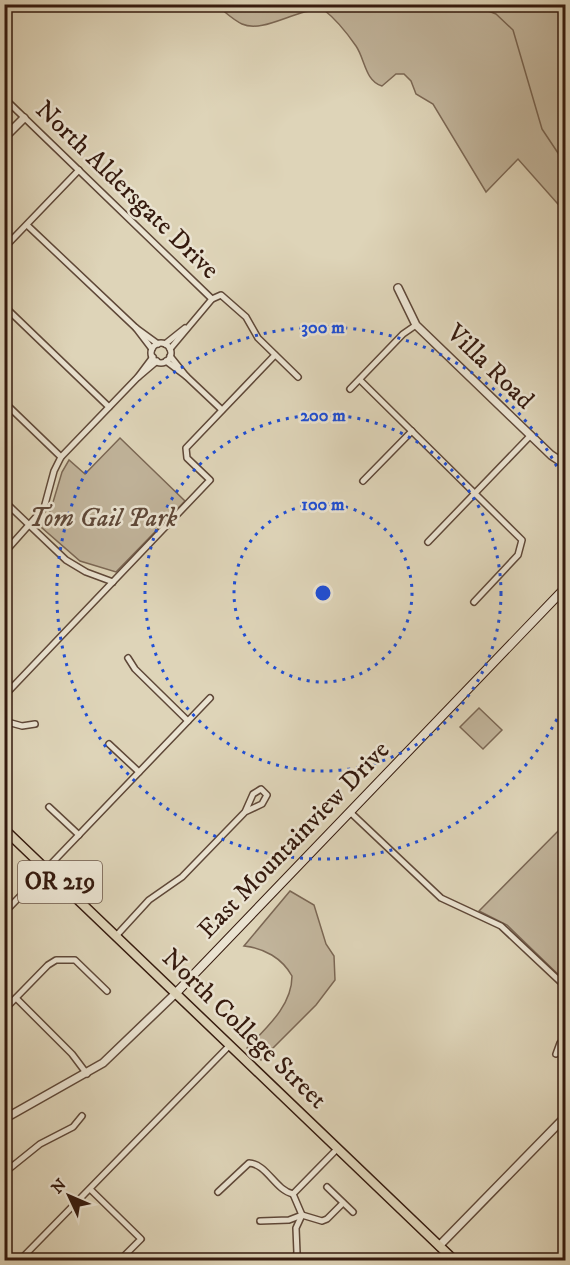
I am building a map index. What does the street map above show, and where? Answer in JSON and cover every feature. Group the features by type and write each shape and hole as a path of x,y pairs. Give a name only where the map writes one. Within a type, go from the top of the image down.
{"main road":[{"name":"East Mountainview Drive","path":"176,993 566,587"},
{"name":"North College Street","path":"4,829 454,1260"}],"street":[{"name":"North Aldersgate Drive","path":"4,98 212,299 220,296 226,299 246,317 258,338 298,377"},
{"path":"4,138 24,117"},
{"path":"4,248 79,170"},
{"path":"27,225 136,328 158,344 168,346"},
{"name":"Villa Road","path":"398,288 416,325 531,435 566,465"},
{"path":"168,346 212,299"},
{"path":"4,306 109,407"},
{"path":"350,389 403,334 416,325"},
{"path":"136,328 152,349 155,359"},
{"path":"152,349 158,344"},
{"path":"168,346 170,356 186,376"},
{"path":"5,695 210,480 187,458 186,448 275,355"},
{"path":"166,361 170,356"},
{"path":"155,359 166,361 186,376 222,410"},
{"path":"4,554 31,526 44,508 54,471 61,457 155,359"},
{"path":"360,380 517,532 523,546 518,555 474,602"},
{"path":"4,402 61,457"},
{"path":"363,481 412,431"},
{"path":"428,542 531,435"},
{"path":"4,501 66,560 113,582"},
{"path":"128,658 135,669 188,721"},
{"path":"4,914 210,698"},
{"path":"4,721 22,726 35,724"},
{"path":"109,744 139,772"},
{"path":"116,936 149,900 182,877 245,812 253,794 261,789 264,791 267,795 262,804 245,812"},
{"path":"49,807 79,834"},
{"path":"350,812 436,894 455,906 501,926 566,987"},
{"path":"4,1010 48,965 66,959 83,966 107,991"},
{"name":"East Mountainview Drive","path":"4,1119 34,1100 87,1074 118,1051 176,993"},
{"path":"16,998 72,1054 87,1074"},
{"path":"556,1054 560,1043 566,1037"},
{"path":"21,1260 230,1045"},
{"path":"4,1173 40,1144 73,1127 82,1116"},
{"path":"440,1246 566,1116"},
{"path":"293,1194 338,1148"},
{"path":"218,1192 249,1163 256,1163 282,1189 293,1194 302,1215 296,1228 297,1253 293,1260"},
{"path":"327,1187 353,1212"},
{"path":"91,1190 141,1239 120,1260"},
{"path":"260,1221 289,1220 302,1215 327,1219 344,1203"}],"green space":[{"path":"216,5 565,5 565,212 518,159 486,192 433,104 416,94 411,81 404,74 396,74 382,86 376,83 369,75 353,41 324,10 303,12 260,26 251,26 232,18"},
{"name":"Tom Gail Park","path":"120,438 185,501 116,572 80,561 41,527 51,509 62,472 69,460 85,474"},
{"path":"479,708 502,730 483,749 460,727"},
{"path":"565,824 565,981 507,925 479,911"},
{"path":"290,891 314,905 326,944 334,956 335,980 316,1005 261,1060 247,1048 283,1007 291,987 292,976 272,955 244,946"}],"waterway":[{"path":"471,4 496,14 513,30 542,129 566,165"}]}
